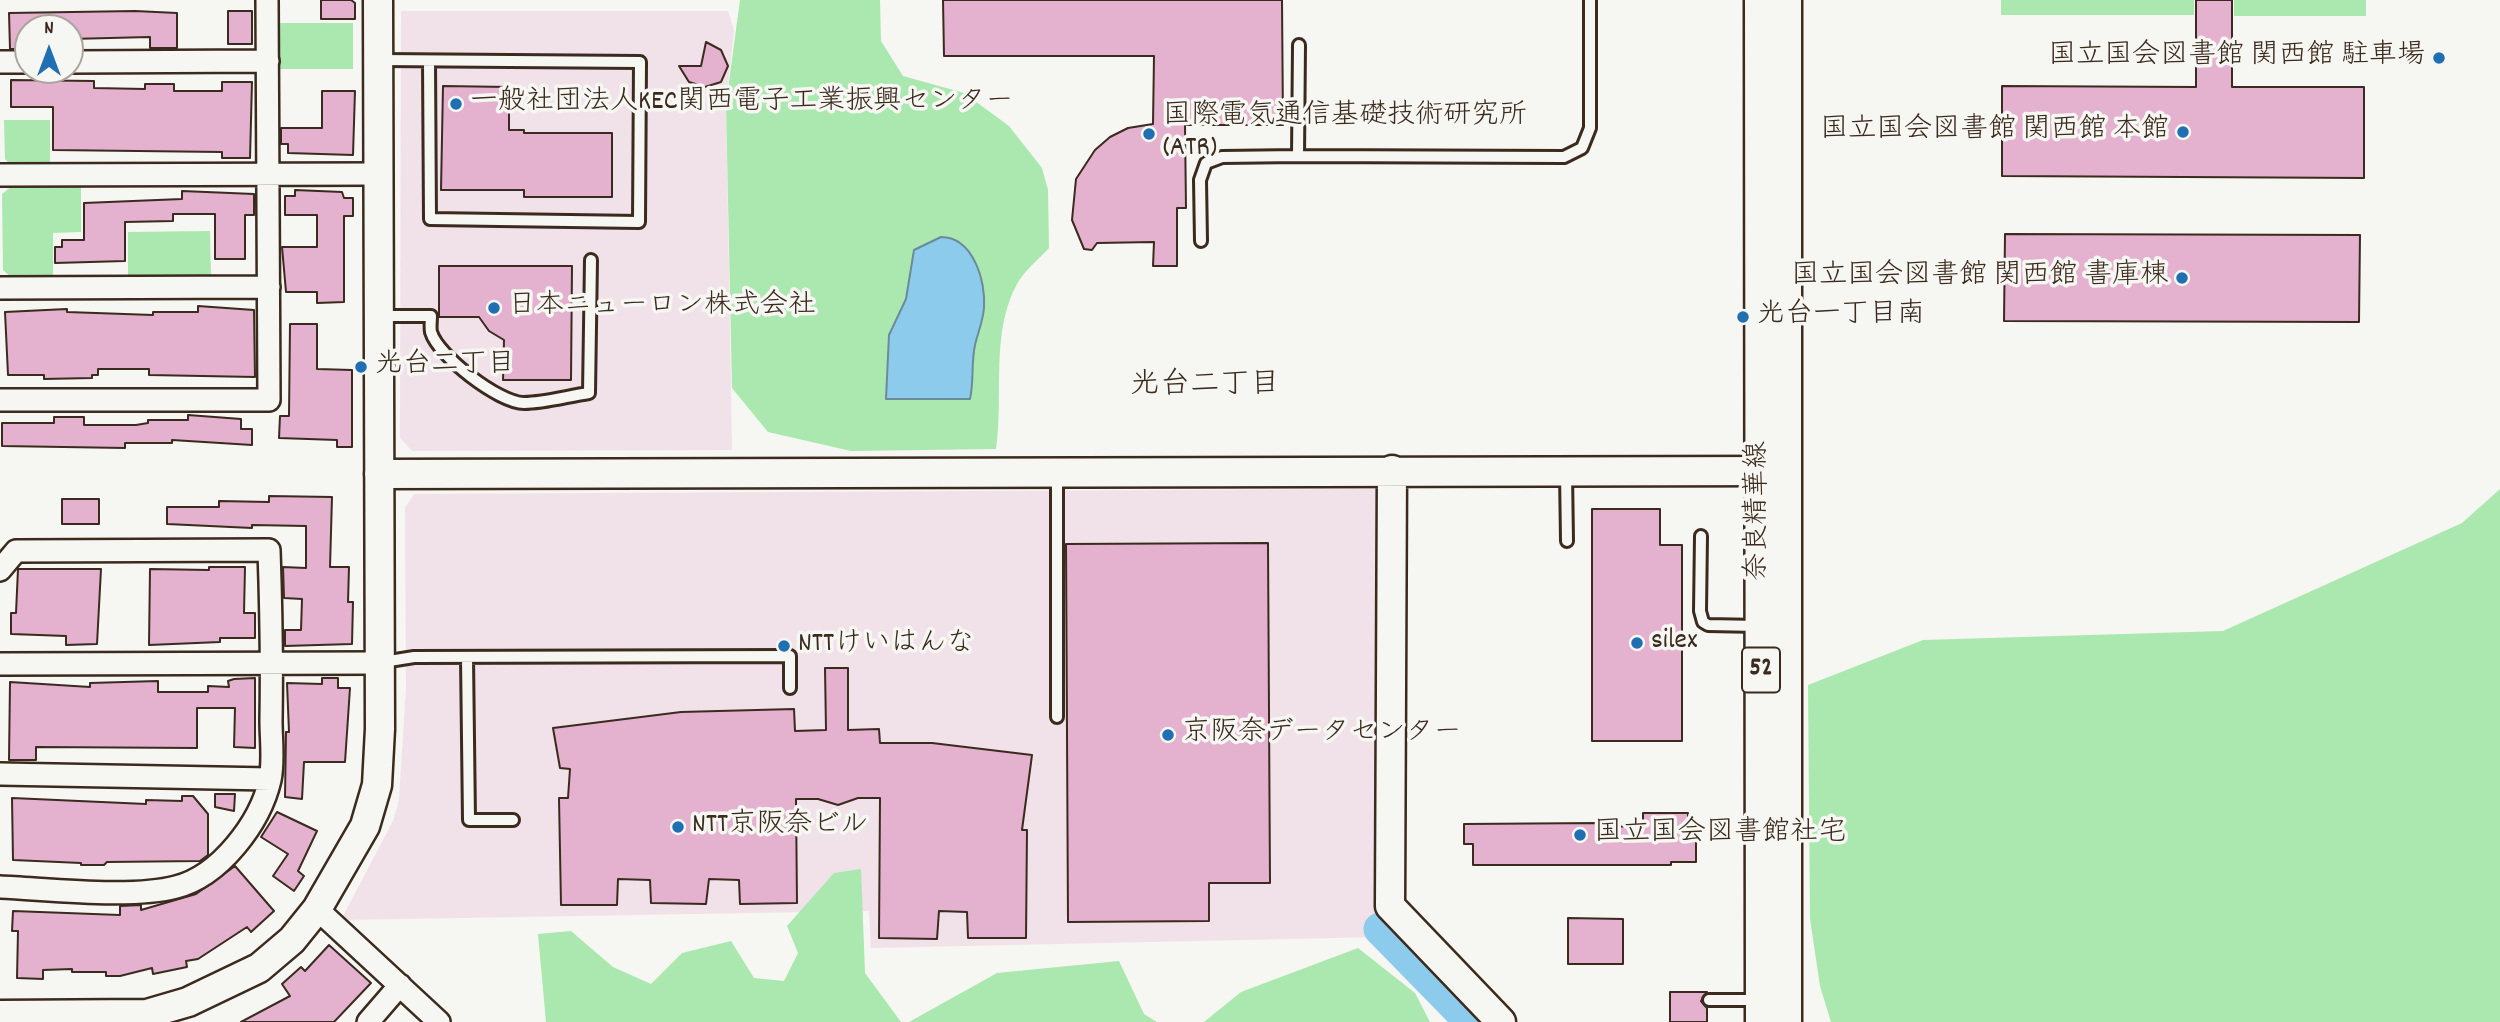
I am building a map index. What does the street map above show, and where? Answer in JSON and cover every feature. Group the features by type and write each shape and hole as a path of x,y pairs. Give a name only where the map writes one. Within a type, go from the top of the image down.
{"main road":[{"name":"奈良精華線","path":"1761,0 1785,1022"},
{"name":"奈良精華線","path":"1762,1011 1761,626 1772,471 1785,0"}],"street":[{"path":"0,400 269,400 267,0"},
{"path":"0,1015 147,1014 188,1002 259,968 292,940 317,909 365,826 377,785 380,663 378,0"},
{"path":"84,62 268,61"},
{"path":"0,175 379,174"},
{"path":"0,288 269,287"},
{"path":"1392,470 1390,906 1501,1022"},
{"path":"379,474 1772,471"},
{"path":"0,570 16,551 269,550 272,663 270,779 259,810 218,865 195,880 175,888 146,891 0,887"},
{"path":"0,664 380,663"},
{"path":"0,774 270,779"},
{"path":"317,909 439,1022"},
{"path":"368,1022 400,985"}],"lane":[{"path":"1201,241 1200,180 1206,163 1222,157 1479,158 1564,157 1574,154 1588,138 1590,128 1590,0"},
{"path":"1298,156 1300,45"},
{"path":"378,60 640,62 639,222 430,219 429,61"},
{"path":"379,316 431,316 431,333 448,354 463,370 500,397 522,403 589,393 591,260"},
{"path":"1566,470 1567,541"},
{"path":"1057,471 1057,717"},
{"path":"1701,536 1700,611 1703,622 1708,625 1761,626"},
{"path":"380,663 414,657 790,656 790,688"},
{"path":"467,658 469,820 513,820"},
{"path":"1709,1000 1762,1011"}],"shaded area":[{"path":"401,11 728,11 734,30 726,104 732,450 412,451 400,438"},
{"path":"1377,489 1379,937 871,948 869,911 341,920 393,821 399,800 406,688 405,508 414,494"}],"green space":[{"path":"740,0 880,0 881,41 903,76 964,93 1009,126 1042,168 1048,190 1049,248 1020,279 1003,323 996,449 851,451 768,432 732,388 726,104"},
{"path":"2001,0 2194,0 2194,15 2001,15"},
{"path":"2234,0 2366,0 2366,16 2234,16"},
{"path":"277,23 353,23 353,69 277,69"},
{"path":"4,120 50,120 50,168 13,168 5,159"},
{"path":"81,185 81,232 53,233 53,279 14,280 3,270 2,194 12,186"},
{"path":"210,231 211,279 128,280 128,232"},
{"path":"2500,489 2500,1022 1831,1022 1820,986 1810,919 1808,685 1923,640 2223,631 2462,523"},
{"path":"861,869 865,973 901,1022 546,1022 538,934 571,931 613,967 651,984 682,953 731,941 754,978 784,981 798,953 787,926 834,873"},
{"path":"1358,948 1415,993 1430,1022 1204,1022 1241,992"},
{"path":"1119,961 1144,1014 1157,1022 909,1022 997,973"}],"water":[{"path":"941,237 962,244 969,252 983,286 983,317 974,352 970,399 886,399 889,335 906,299 914,250"}],"building":[{"path":"321,0 351,0 355,3 355,19 321,19"},
{"name":"国際電気通信基礎技術研究所 (ATR)","path":"943,0 1282,0 1283,125 1185,125 1186,208 1177,208 1177,266 1153,266 1154,242 1097,243 1092,250 1084,249 1072,220 1076,179 1095,150 1110,137 1128,128 1153,124 1154,56 944,56"},
{"name":"国立国会図書館 関西館 本館","path":"2196,0 2232,0 2232,87 2364,87 2364,178 2002,176 2002,86 2196,87"},
{"path":"228,11 252,11 252,44 228,44"},
{"path":"9,13 177,13 177,48 150,48 150,37 84,39 84,14 14,14 14,49 10,49"},
{"path":"706,42 721,50 728,66 721,82 705,87 689,82 679,66 701,66"},
{"path":"11,80 14,80 14,84 84,84 84,81 94,81 94,88 145,89 145,84 174,84 174,91 222,91 222,82 252,82 250,158 222,158 222,152 53,150 53,107 11,107"},
{"path":"443,86 509,87 509,130 524,130 524,133 612,133 612,197 524,197 524,190 441,190"},
{"path":"322,91 355,91 353,155 288,153 288,144 281,144 281,128 322,128"},
{"path":"295,190 342,192 344,198 353,198 353,216 344,216 344,302 317,303 317,292 286,292 282,247 317,247 317,215 285,215 285,196 295,196"},
{"path":"182,191 254,194 254,215 245,215 245,259 215,259 215,214 173,214 173,221 125,222 125,261 55,263 55,247 62,247 62,240 84,240 84,203 182,199"},
{"name":"国立国会図書館 関西館 書庫棟","path":"2005,234 2360,235 2359,322 2004,321"},
{"path":"439,266 572,266 571,380 503,380 504,340 489,331 479,317 439,317"},
{"path":"198,306 254,310 255,377 149,375 149,369 98,369 98,375 92,375 92,378 44,379 44,375 8,375 5,312 67,309 67,312 153,315 153,312 198,312"},
{"path":"290,324 317,324 317,369 352,370 352,447 337,447 337,440 279,438 280,416 289,416"},
{"path":"188,415 241,419 241,429 252,429 252,445 172,440 172,443 125,443 125,448 2,446 2,423 54,423 54,417 84,417 84,425 136,425 148,423 148,420 188,420"},
{"path":"269,496 332,497 330,567 349,567 348,602 353,602 352,644 285,646 285,630 301,630 302,599 284,598 283,567 306,568 306,526 252,525 252,528 167,524 167,507 219,507 219,501 269,502"},
{"path":"62,499 99,499 99,524 62,524"},
{"name":"silex","path":"1592,509 1660,509 1660,545 1682,545 1682,741 1592,741"},
{"name":"京阪奈データセンター","path":"1268,543 1270,883 1209,883 1209,921 1068,922 1066,544"},
{"path":"209,567 245,567 244,613 255,613 255,638 220,638 220,642 149,645 150,569 209,570"},
{"path":"18,569 101,569 97,644 66,645 66,636 11,634 11,613 16,613"},
{"name":"NTT京阪奈ビル","path":"825,668 848,668 848,730 879,729 880,743 932,743 1032,755 1022,830 1027,830 1026,938 968,938 967,912 939,911 937,939 879,938 880,798 858,798 838,805 818,799 796,799 797,903 740,904 739,880 709,879 706,904 651,903 650,880 618,879 617,905 561,905 559,798 568,798 570,769 560,768 553,728 681,712 794,709 795,731 826,730"},
{"path":"255,678 255,748 234,747 235,708 197,708 197,748 36,747 36,760 9,760 10,682 90,687 90,683 158,681 158,692 208,692 208,686 229,687 228,681"},
{"path":"322,678 338,678 338,688 350,688 345,762 304,762 302,799 285,797 286,732 289,732 287,683 322,684"},
{"path":"215,794 235,794 234,811 215,807"},
{"path":"182,796 193,796 208,814 208,855 200,861 107,862 104,865 81,865 13,860 12,798 146,804 146,800 182,801"},
{"path":"277,812 317,831 298,871 304,876 294,891 273,876 288,854 261,837"},
{"name":"国立国会図書館社宅","path":"1643,813 1688,813 1688,822 1696,822 1696,862 1671,862 1671,865 1473,865 1473,844 1464,844 1464,824 1599,823 1600,826 1643,827"},
{"path":"235,866 274,911 251,932 247,927 198,959 186,961 187,967 153,974 152,968 120,976 106,976 106,972 72,972 72,969 43,970 43,979 17,978 18,931 12,931 13,911 120,915 120,906 141,905 141,910 196,894"},
{"path":"1568,918 1623,919 1623,964 1568,964"},
{"path":"329,945 371,983 334,1022 241,1022 290,996 282,984 301,967 305,971"},
{"path":"1670,992 1707,992 1701,1001 1707,1008 1707,1022 1670,1022"}],"waterway":[{"path":"1380,929 1471,1022"}],"place":[{"name":"国立国会図書館 関西館 駐車場","path":"2439,58"},
{"name":"一般社団法人KEC関西電子工業振興センター","path":"456,104"},
{"name":"国立国会図書館 関西館 本館","path":"2183,132"},
{"name":"国際電気通信基礎技術研究所 (ATR)","path":"1149,134"},
{"name":"国立国会図書館 関西館 書庫棟","path":"2182,278"},
{"name":"日本ニューロン株式会社","path":"494,308"},
{"name":"光台一丁目南","path":"1743,317"},
{"name":"光台二丁目","path":"361,367"},
{"name":"silex","path":"1637,643"},
{"name":"NTTけいはんな","path":"784,646"},
{"name":"京阪奈データセンター","path":"1168,735"},
{"name":"NTT京阪奈ビル","path":"678,827"},
{"name":"国立国会図書館社宅","path":"1580,835"}],"district":[{"name":"光台二丁目","path":"1205,388"}]}
